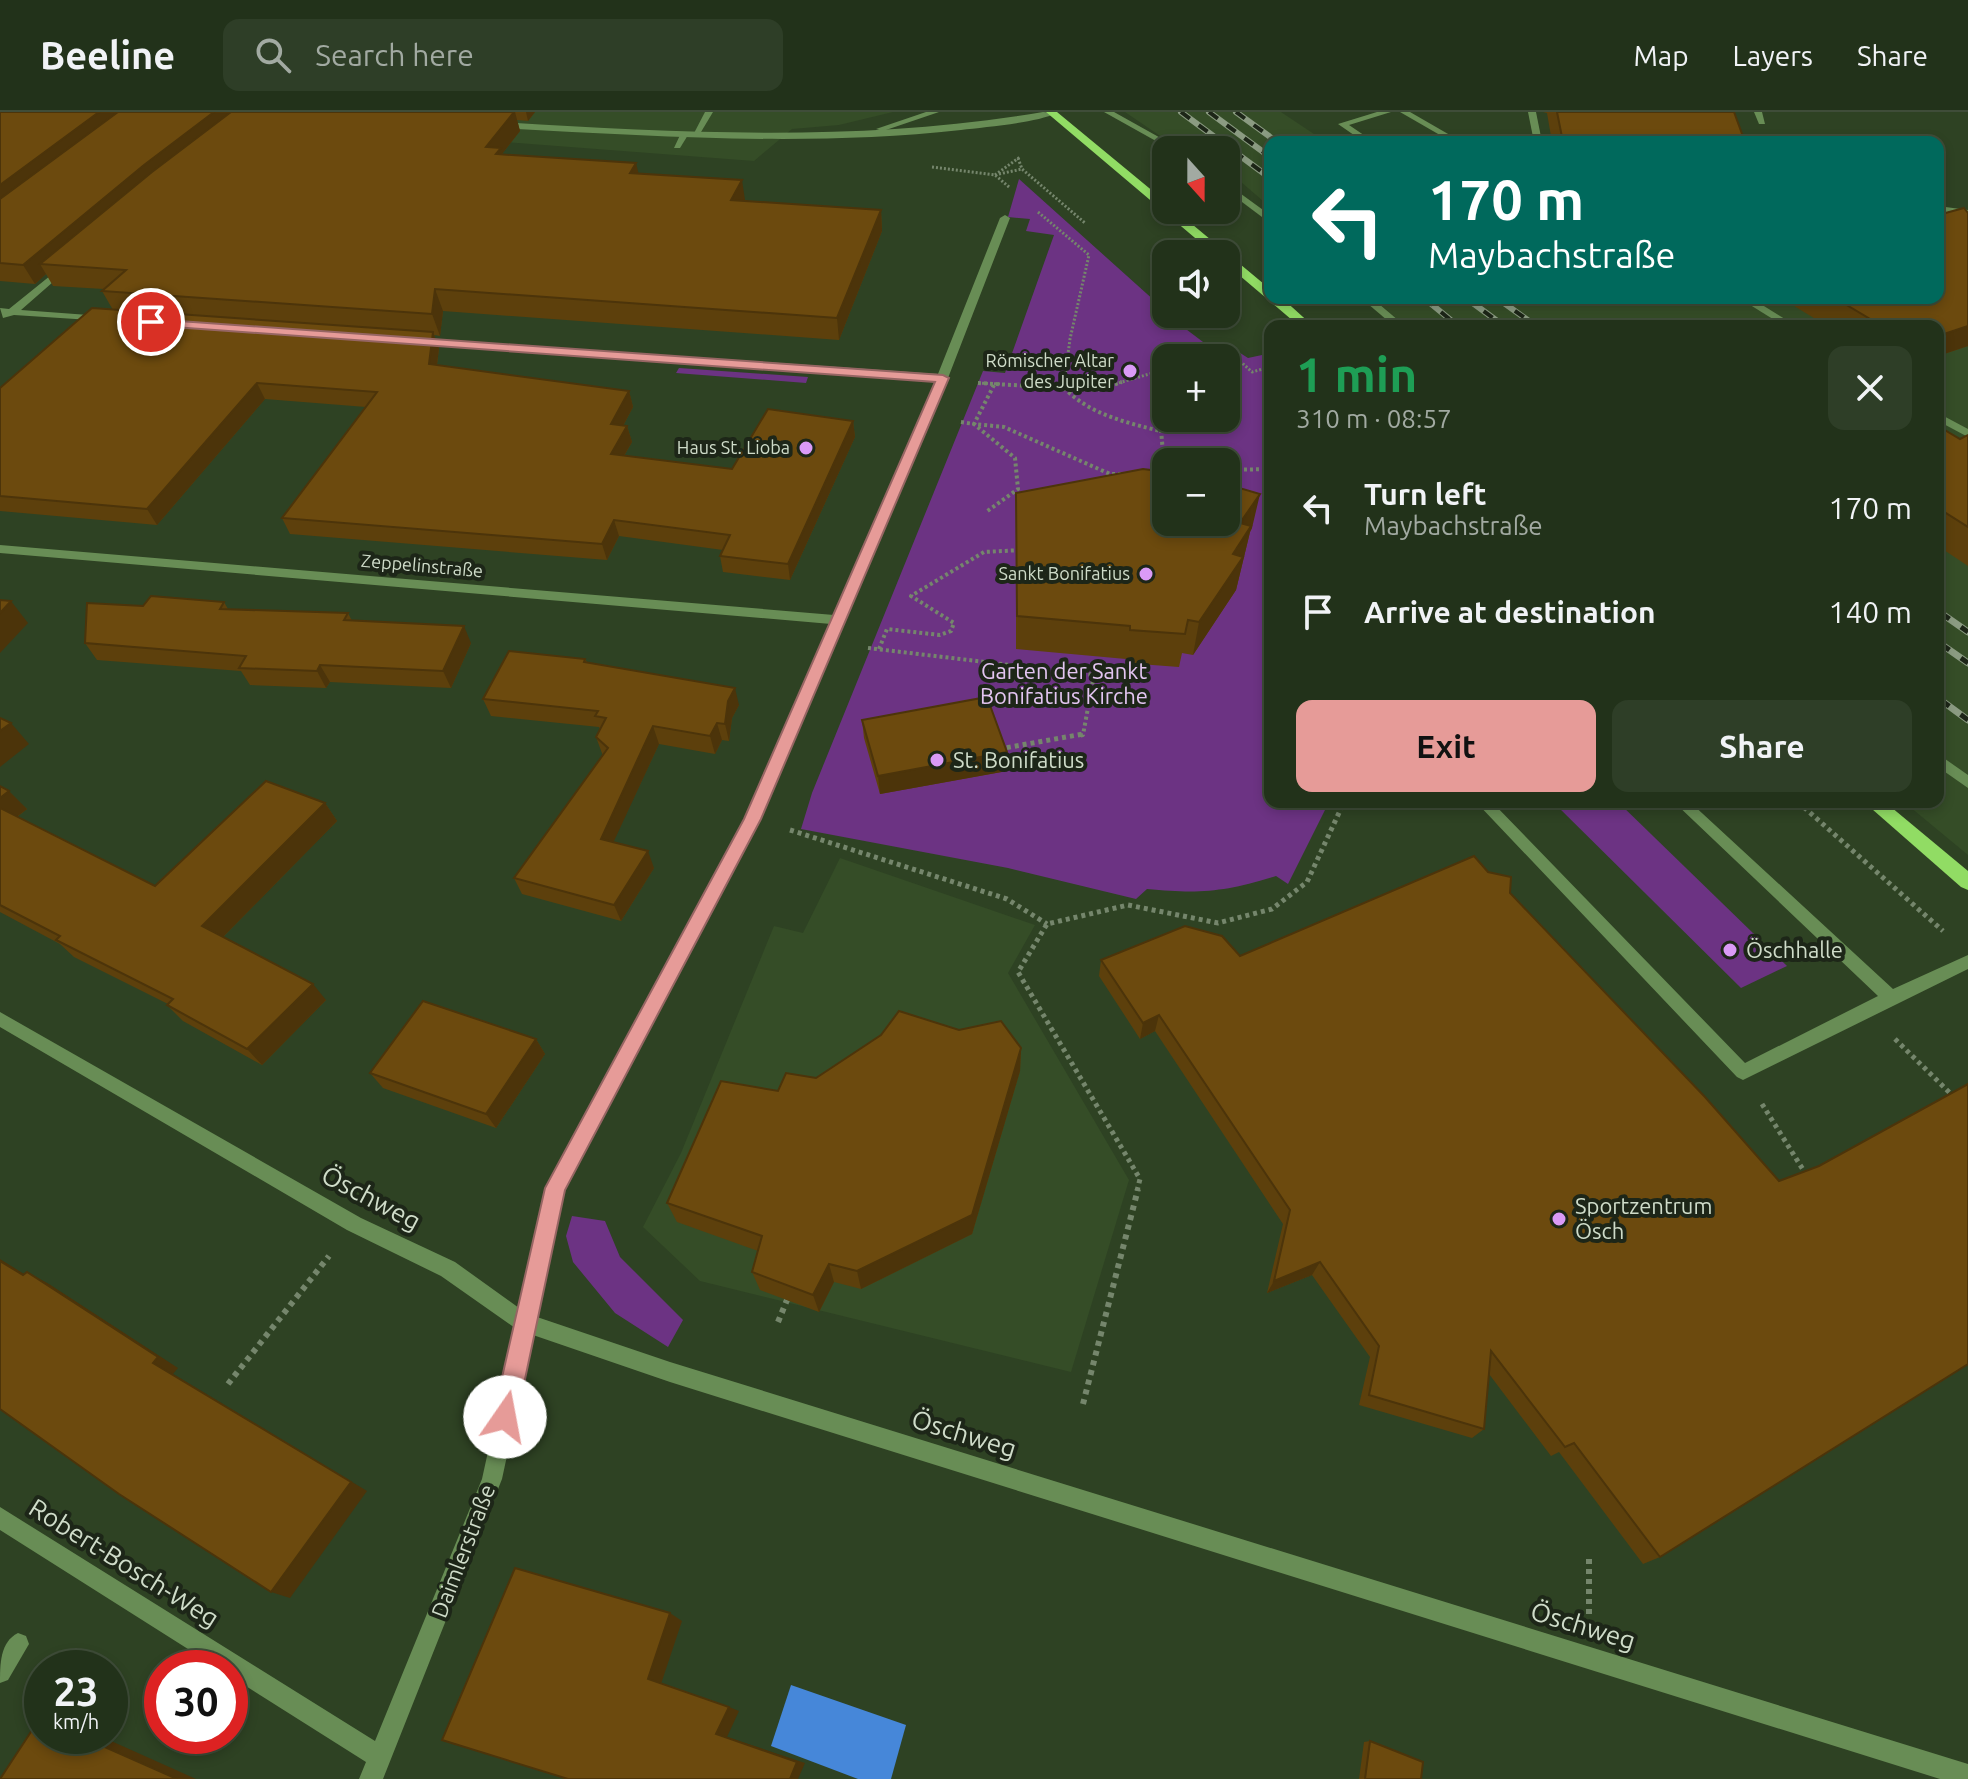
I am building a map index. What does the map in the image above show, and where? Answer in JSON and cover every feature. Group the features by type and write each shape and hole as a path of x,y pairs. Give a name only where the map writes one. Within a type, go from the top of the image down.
{"main road":[{"path":"1054,112 1152,196"},
{"path":"1185,224 1204,240"},
{"path":"1240,270 1264,289"},
{"path":"1281,304 1300,320"},
{"path":"1880,808 1968,882"}],"street":[{"path":"695,135 709,112"},
{"path":"855,137 931,112"},
{"path":"481,124 684,135 855,137 930,132 1054,112"},
{"path":"1108,112 1152,136"},
{"path":"1361,136 1342,124 1387,112"},
{"path":"1404,112 1447,136"},
{"path":"1532,112 1537,136"},
{"path":"677,146 684,135"},
{"path":"1240,197 1264,215"},
{"path":"1944,210 1968,213"},
{"name":"Daimlerstraße","path":"371,1779 492,1479 555,1188 753,819 832,642 943,378 1005,218"},
{"path":"0,322 6,312 80,255"},
{"path":"1373,304 1393,320"},
{"path":"1754,304 1781,320"},
{"path":"6,312 120,320"},
{"path":"402,340 943,378"},
{"path":"1944,420 1968,434"},
{"name":"Zeppelinstraße","path":"0,549 840,620"},
{"path":"1944,764 1968,783"},
{"path":"1489,808 1743,1072 1968,962"},
{"path":"1687,808 1891,998"},
{"name":"Öschweg","path":"0,1019 354,1224 448,1269 525,1323 685,1377 1968,1776"},
{"name":"Robert-Bosch-Weg","path":"0,1518 381,1758"},
{"path":"0,1672 18,1644"}],"path":[{"path":"995,175 1018,158 1022,169 1085,223"},
{"path":"922,165 995,175 1022,169"},
{"path":"995,175 1018,195"},
{"path":"1030,205 1089,255 1070,339 1064,388 1076,402 1108,417 1152,429"},
{"path":"1240,361 1252,372 1264,369"},
{"path":"943,378 994,385 1097,390 1152,373"},
{"path":"974,424 994,385"},
{"path":"948,420 1004,427 1110,474 1125,474"},
{"path":"974,424 1015,458 1018,489 986,512"},
{"path":"1240,470 1264,469"},
{"path":"879,649 887,629 940,635 951,631 954,623 911,596 984,552 1029,550"},
{"path":"832,642 1094,675 1083,735 999,749"},
{"path":"753,819 1007,899 1047,924 1128,905 1218,923 1272,909 1307,882 1341,808"},
{"path":"1805,808 1945,933"},
{"path":"1210,936 1218,923"},
{"path":"1047,924 1018,972 1140,1179 1083,1404"},
{"path":"1865,1010 1957,1099"},
{"path":"1743,1072 1807,1176"},
{"path":"228,1384 354,1224"},
{"path":"778,1322 787,1300"},
{"path":"1589,1559 1589,1657"}],"shaded area":[{"path":"69,112 893,112 839,125 792,129 754,161 219,120"},
{"path":"1125,112 1281,112 1317,136 1264,136 1264,202 1240,181 1240,136 1160,136"},
{"path":"1968,286 1968,855 1911,808 1944,808 1944,320 1398,320 1380,304 1944,304 1944,296"},
{"path":"840,858 1035,925 1008,973 1129,1180 1071,1372 700,1281 643,1227 681,1153 774,926 803,933"}],"green space":[{"name":"Garten der Sankt Bonifatius Kirche","path":"1019,179 1152,298 1152,328 1185,328 1206,344 1152,344 1152,432 1240,432 1240,353 1248,358 1264,357 1264,808 1326,808 1288,884 1276,876 1212,890 1147,889 1136,899 1008,868 801,829 812,793 983,371 1005,373 1054,235 1026,231 1030,219 1008,217"},
{"path":"679,368 808,377 806,383 676,373"},
{"path":"1559,808 1624,808 1787,966 1741,988"},
{"path":"572,1216 605,1221 620,1257 683,1320 668,1347 615,1313 573,1262 566,1236"}],"water":[{"path":"791,1685 906,1725 891,1779 858,1779 771,1746"}],"building":[{"path":"0,112 99,112 0,185"},
{"path":"118,112 214,112 23,265 0,263 0,199"},
{"path":"231,112 514,112 486,147 501,148 496,154 636,163 630,173 742,180 731,200 881,210 837,318 435,289 432,314 102,291 126,270 40,264"},
{"path":"1557,112 1734,112 1743,136 1562,136"},
{"path":"1964,208 1968,213 1968,326 1944,334 1944,320 1872,320 1845,304 1944,304 1944,213"},
{"path":"92,308 433,332 429,364 629,391 611,424 627,426 611,454 732,469 768,409 853,421 788,564 720,556 730,535 614,520 602,544 282,518 377,392 257,383 147,509 0,496 0,388"},
{"path":"1944,430 1960,439 1968,435 1968,527 1944,512"},
{"name":"Sankt Bonifatius","path":"1143,469 1152,470 1152,536 1240,536 1240,523 1251,526 1233,554 1243,557 1199,622 1188,620 1185,634 1017,616 1016,493"},
{"name":"Sankt Bonifatius","path":"1240,488 1260,494 1240,523"},
{"path":"151,596 224,602 220,609 348,613 344,620 464,626 443,671 320,665 317,671 239,668 246,656 85,643 87,603 143,606"},
{"path":"0,600 11,601 0,613"},
{"path":"509,651 585,659 584,662 735,688 728,701 725,724 717,723 710,736 653,726 601,839 648,851 614,905 514,878 608,748 596,737 606,718 595,716 598,711 483,699"},
{"name":"St. Bonifatius","path":"987,697 1007,752 878,776 862,720"},
{"path":"0,718 11,723 0,731"},
{"path":"266,781 325,803 202,926 313,984 247,1049 167,1005 173,999 56,940 60,936 0,905 0,808 155,886"},
{"path":"0,786 9,791 0,798"},
{"name":"Sportzentrum Ösch","path":"1474,856 1488,872 1511,877 1510,893 1705,1097 1779,1181 1819,1166 1968,1084 1968,1364 1660,1557 1574,1443 1565,1447 1491,1351 1484,1429 1369,1395 1379,1346 1320,1262 1274,1281 1290,1210 1159,1015 1143,1023 1101,960 1185,926 1222,936 1240,956"},
{"path":"423,1001 536,1039 486,1114 370,1073"},
{"path":"899,1011 959,1030 1001,1021 1021,1048 972,1215 857,1271 829,1264 813,1295 752,1272 762,1236 667,1203 721,1081 778,1091 786,1073 816,1078 881,1035"},
{"path":"0,1261 23,1275 27,1272 158,1357 153,1363 351,1482 271,1592 119,1494 0,1409"},
{"path":"515,1568 670,1613 648,1679 729,1707 716,1734 797,1762 790,1779 568,1779 442,1740"},
{"path":"1370,1741 1423,1762 1421,1779 1365,1779"},
{"path":"24,1742 24,1754 121,1754 177,1779 0,1779"}],"railway":[{"path":"1181,112 1264,174"},
{"path":"1209,112 1264,153"},
{"path":"1236,112 1269,136"},
{"path":"1431,304 1451,320"},
{"path":"1474,304 1496,320"},
{"path":"1505,304 1528,320"},
{"path":"1944,615 1968,632"},
{"path":"1944,646 1968,663"},
{"path":"1944,702 1968,720"}],"place":[{"name":"Römischer Altar des Jupiter","path":"1130,371"},
{"name":"Haus St. Lioba","path":"806,448"},
{"name":"Sankt Bonifatius","path":"1146,574"},
{"name":"St. Bonifatius","path":"937,760"},
{"name":"Öschhalle","path":"1730,950"},
{"name":"Sportzentrum Ösch","path":"1559,1219"}],"route":[{"path":"151,322 943,378 832,642 753,819 555,1188 505,1417"}]}
